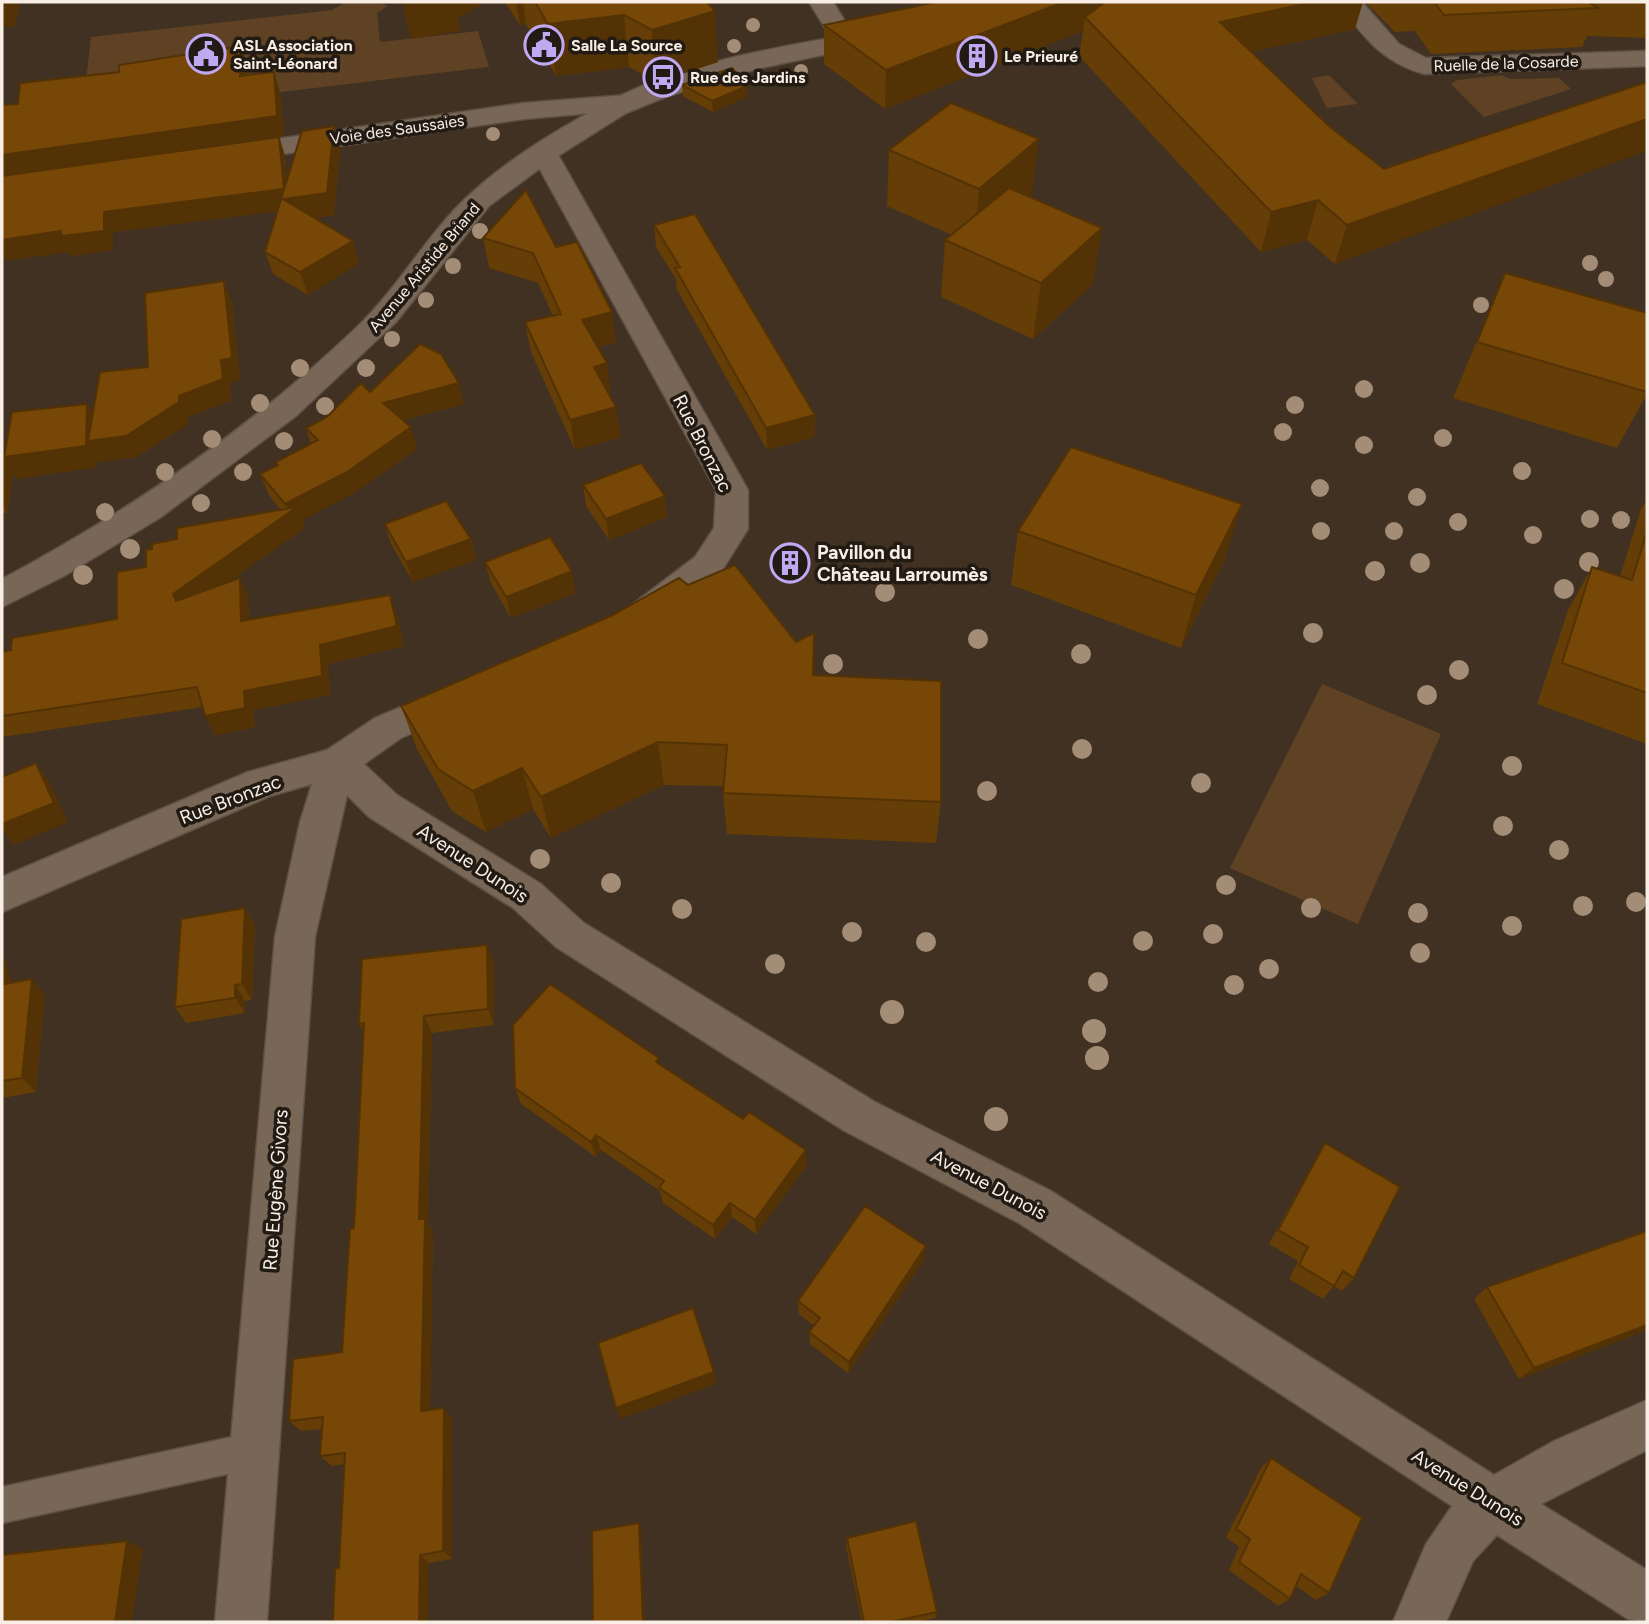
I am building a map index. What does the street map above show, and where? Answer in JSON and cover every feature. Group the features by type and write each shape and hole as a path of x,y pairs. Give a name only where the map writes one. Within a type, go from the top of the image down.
{"street":[{"path":"821,2 846,42"},
{"name":"Ruelle de la Cosarde","path":"1350,2 1390,52 1403,61 1425,66 1647,59"},
{"name":"Avenue Aristide Briand","path":"2,594 61,563 181,490 292,406 372,330 476,205 499,184 544,153 627,103 745,64 894,33"},
{"name":"Voie des Saussaies","path":"205,157 524,111 627,103"},
{"name":"Rue Bronzac","path":"544,153 732,490 731,529 707,566 654,609 612,628"},
{"name":"Rue Bronzac","path":"2,895 261,783 338,762 388,728 475,689"},
{"name":"Rue Eugène Givors","path":"241,1622 295,937 319,822 338,762"},
{"name":"Avenue Dunois","path":"338,762 383,806 527,896 570,935 859,1116 1035,1207 1647,1600"},
{"path":"1419,1622 1455,1542 1496,1505 1595,1446 1647,1425"}],"lane":[{"path":"2,1505 255,1450"}],"shaded area":[{"path":"346,2 378,2 388,6 377,13 380,42 478,31 489,67 82,116 91,37 332,10"},
{"path":"1329,75 1358,104 1327,108 1312,78"},
{"path":"1502,75 1510,79 1559,78 1571,89 1484,117 1451,84 1458,80"},
{"path":"1322,684 1441,734 1358,924 1230,868"}],"building":[{"path":"535,2 707,2 715,11 652,30 624,15 548,24"},
{"path":"937,2 1064,2 886,70 824,25"},
{"path":"1105,2 1313,2 1220,22 1330,127 1384,169 1647,82 1647,119 1347,225 1318,200 1271,212 1085,17"},
{"path":"1434,2 1588,2 1598,8 1444,15"},
{"path":"241,46 240,76 274,72 277,116 2,155 2,105 18,104 20,83 119,72 119,65"},
{"path":"732,68 747,86 712,101 682,85"},
{"path":"951,103 1039,139 979,189 889,150"},
{"path":"334,126 327,193 283,199 353,241 300,272 265,252 302,131"},
{"path":"279,137 284,189 104,212 104,231 61,236 61,231 2,240 2,176"},
{"path":"1009,188 1102,228 1041,283 945,240"},
{"path":"526,190 556,247 577,242 612,312 582,320 607,363 594,367 616,407 570,420 525,322 561,314 533,253 483,238"},
{"path":"695,214 815,415 766,428 675,268 680,267 654,225"},
{"path":"1505,273 1647,313 1647,392 1477,342"},
{"path":"224,281 232,358 221,360 223,379 179,396 179,402 126,436 88,441 100,372 148,367 145,293"},
{"path":"420,344 441,354 459,383 383,403 411,427 347,472 285,504 260,474 278,465 276,462 318,440 306,428 327,417 361,383 370,392"},
{"path":"87,404 86,446 4,457 12,412"},
{"path":"1071,447 1242,504 1196,595 1018,531"},
{"path":"641,463 665,496 606,519 583,485"},
{"path":"446,501 471,539 406,562 385,524"},
{"path":"297,507 173,594 176,601 240,578 241,621 390,595 397,626 320,645 322,676 244,691 245,708 205,716 197,687 2,716 2,652 11,650 12,638 117,619 117,572 146,567 146,550 152,549 152,544 177,539 177,528"},
{"path":"1647,531 1647,693 1562,663 1592,567 1632,580"},
{"path":"550,537 572,571 506,597 485,562"},
{"path":"735,565 796,642 814,633 813,675 941,681 941,802 723,793 727,745 658,742 541,797 522,768 473,791 438,769 401,706 611,616 679,578 688,585"},
{"path":"36,763 54,803 2,824 2,777"},
{"path":"245,908 242,984 235,985 235,998 175,1007 181,919"},
{"path":"487,945 488,1009 424,1016 419,1219 425,1219 421,1411 444,1408 443,1551 420,1555 419,1622 333,1622 335,1569 339,1568 345,1453 320,1456 323,1417 289,1421 293,1359 342,1352 350,1229 354,1228 364,1023 359,1024 362,959"},
{"path":"2,979 4,984 32,979 22,1078 2,1081"},
{"path":"550,984 659,1058 656,1062 743,1119 749,1112 806,1150 755,1220 730,1203 713,1225 659,1188 664,1181 596,1135 591,1142 515,1088 513,1025"},
{"path":"1325,1143 1400,1187 1354,1278 1343,1271 1334,1286 1299,1265 1308,1247 1278,1230"},
{"path":"865,1206 926,1246 849,1362 809,1332 820,1318 798,1301"},
{"path":"1647,1231 1647,1325 1534,1368 1487,1287"},
{"path":"693,1308 714,1372 616,1408 598,1343"},
{"path":"1271,1458 1362,1518 1329,1593 1301,1574 1290,1599 1239,1562 1250,1539 1236,1529"},
{"path":"916,1521 937,1612 891,1622 864,1622 847,1538"},
{"path":"639,1523 643,1622 593,1622 592,1531"},
{"path":"127,1541 115,1622 2,1622 2,1555"}],"place":[{"name":"Salle La Source","path":"544,45"},
{"name":"ASL Association Saint-Léonard","path":"206,54"},
{"name":"Le Prieuré","path":"977,56"},
{"name":"Rue des Jardins","path":"663,77"},
{"name":"Pavillon du Château Larroumès","path":"790,563"}]}
